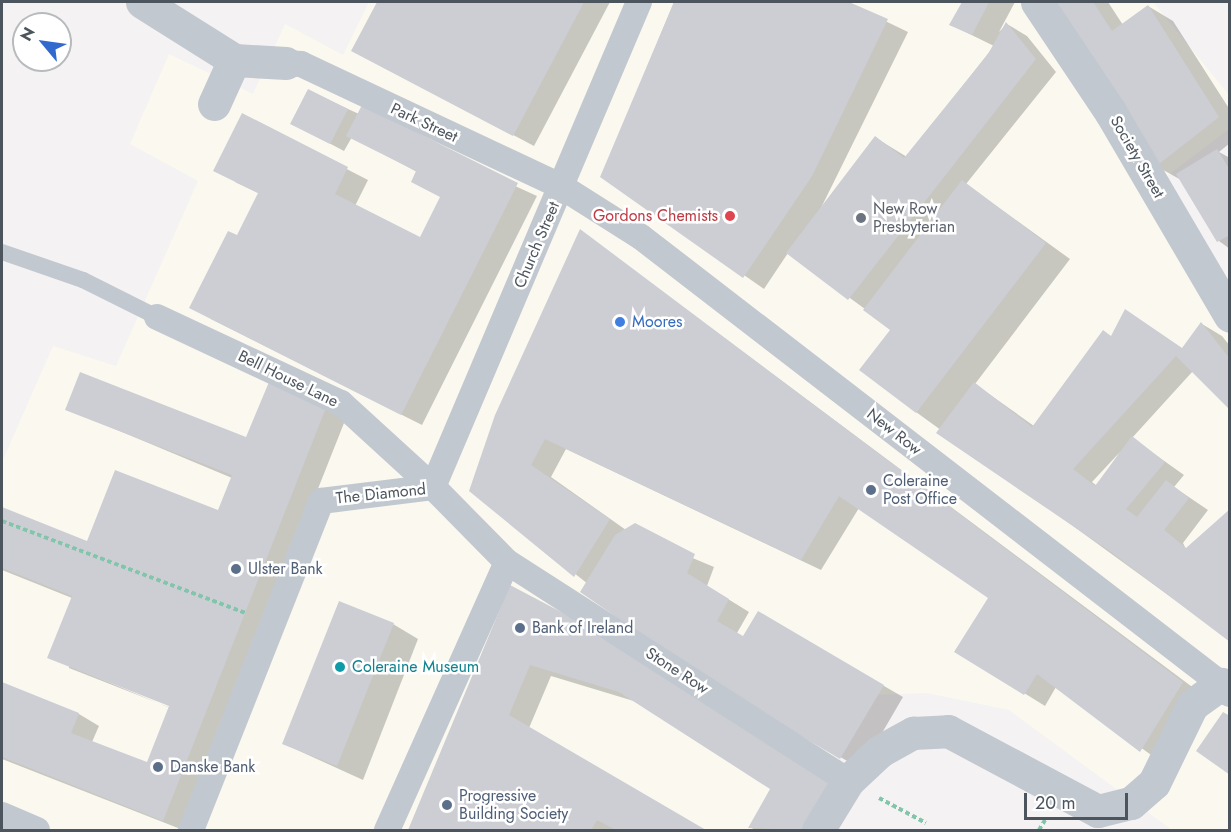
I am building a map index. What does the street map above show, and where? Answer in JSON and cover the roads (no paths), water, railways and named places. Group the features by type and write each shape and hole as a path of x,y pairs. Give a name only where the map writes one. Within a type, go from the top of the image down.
{"street":[{"path":"142,2 234,60 286,63"},
{"name":"Church Street","path":"433,487 639,2"},
{"name":"Society Street","path":"1037,2 1111,113 1230,316"},
{"path":"214,104 234,60"},
{"name":"Park Street","path":"286,63 301,64 562,187"},
{"name":"New Row","path":"562,187 641,237 1225,687 1192,705 1154,783 1131,803 1098,811 948,732 913,733 880,751 848,781 818,831"},
{"name":"Bell House Lane","path":"157,317 341,403 433,487"},
{"name":"The Diamond","path":"190,831 321,501 433,487 507,562"},
{"path":"387,831 507,562"},
{"name":"Stone Row","path":"507,562 848,781"},
{"path":"2,815 37,831"}],"lane":[{"path":"2,252 83,280 157,317"}],"place":[{"name":"Gordons Chemists","path":"730,216"},
{"name":"New Row Presbyterian","path":"861,218"},
{"name":"Moores","path":"620,322"},
{"name":"Coleraine Post Office","path":"871,490"},
{"name":"Ulster Bank","path":"236,569"},
{"name":"Bank of Ireland","path":"520,628"},
{"name":"Coleraine Museum","path":"340,667"},
{"name":"Danske Bank","path":"158,767"},
{"name":"Progressive Building Society","path":"447,805"}]}
